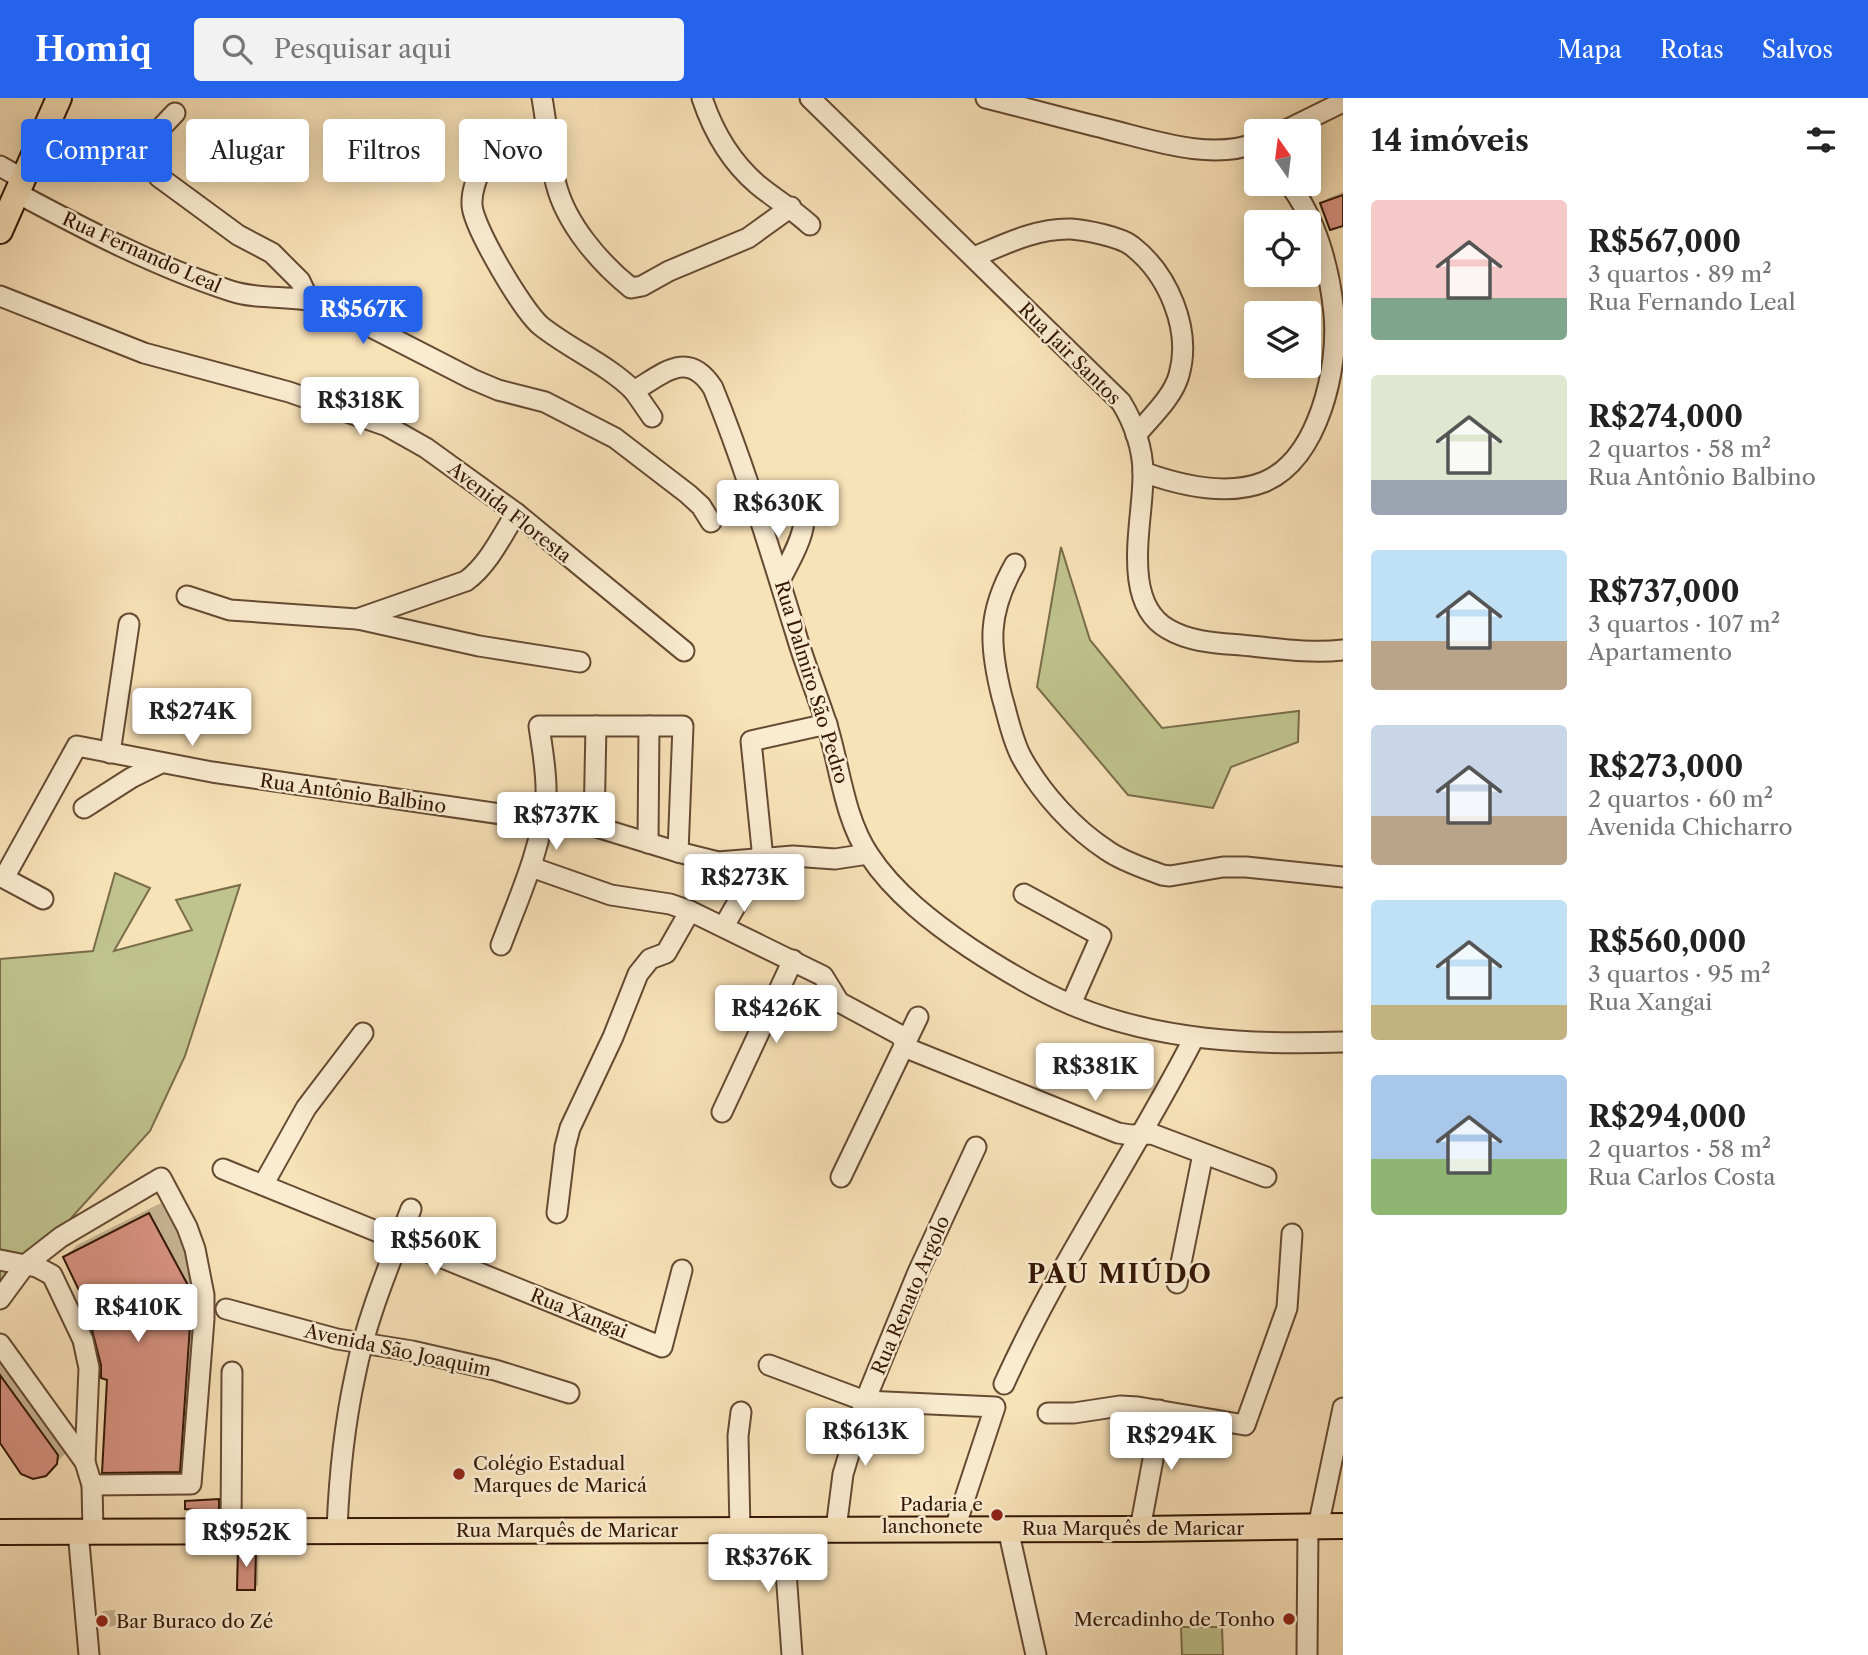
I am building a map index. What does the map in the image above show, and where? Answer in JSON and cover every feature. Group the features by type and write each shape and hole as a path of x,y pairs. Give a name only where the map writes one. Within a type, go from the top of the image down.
{"main road":[{"path":"0,231 59,98"},
{"name":"Rua Marquês de Maricar","path":"0,1532 1343,1526"}],"street":[{"path":"542,98 556,184 565,211 575,229 627,285 636,288 748,238 791,207"},
{"path":"702,98 720,139 737,164 810,225"},
{"name":"Rua Jair Santos","path":"810,98 1108,388 1130,417 1143,471 1138,565 1144,600 1152,616 1166,628 1184,637 1204,642 1316,651 1343,650"},
{"path":"986,98 1194,148 1244,147"},
{"path":"1309,119 1343,103"},
{"path":"175,113 155,134 151,145 150,153 159,177 238,235 272,253 300,281 308,298"},
{"name":"Rua Fernando Leal","path":"0,166 20,186 104,238 178,271 233,292 308,298 326,304 486,385 545,402 615,438 688,494 701,506 711,522"},
{"path":"476,182 472,194 473,215 517,297 531,317 542,327 620,376 652,417"},
{"path":"1143,471 1187,485 1239,487 1262,482 1279,473 1307,443 1325,394 1331,364 1334,317 1324,258 1308,216 1296,196"},
{"path":"974,257 1023,237 1072,229 1130,244 1151,266 1167,287 1175,308 1182,355 1179,376 1171,392 1136,435"},
{"name":"Avenida Floresta","path":"0,296 144,353 289,391 387,426 426,448 516,513 684,651"},
{"name":"Rua Dalmiro São Pedro","path":"634,391 676,367 690,367 700,371 713,388 759,511 827,724 857,830 868,854 895,888 953,936 992,962 1071,1004 1148,1030 1194,1038 1343,1042"},
{"path":"759,511 779,505 791,505 799,509 804,518 800,541 780,580"},
{"path":"357,619 466,581 477,572 491,553 516,513"},
{"path":"1015,564 994,611 994,666 1011,730 1021,756 1040,786 1083,833 1110,853 1162,875 1223,867 1246,867 1343,877"},
{"path":"187,596 230,610 357,619 469,644 580,662"},
{"path":"110,753 129,624"},
{"path":"724,926 760,860 762,849 751,741 827,724"},
{"path":"501,945 531,867 543,819 546,777 539,726 683,726 678,852"},
{"path":"594,825 596,726"},
{"path":"648,843 649,726"},
{"name":"Rua Antônio Balbino","path":"43,899 4,878 77,746 161,763 515,816 594,825 718,862 793,856 835,859 868,854"},
{"path":"84,808 131,778 161,763"},
{"path":"531,867 611,895 670,904 690,911 823,976 839,1002 900,1035 909,1049 1118,1133 1152,1134 1266,1177"},
{"path":"1024,894 1101,936 1071,1004"},
{"path":"557,1213 570,1128 638,974 650,959 666,953 690,911"},
{"path":"722,1112 793,960"},
{"path":"841,1177 918,1017"},
{"path":"263,1185 306,1108 363,1033"},
{"path":"1004,1384 1051,1288 1155,1112 1194,1038"},
{"name":"Rua Renato Argolo","path":"836,1529 843,1474 865,1401 918,1272 976,1147"},
{"path":"1177,1283 1203,1154"},
{"name":"Rua Xangai","path":"223,1169 662,1347 682,1270"},
{"path":"0,1299 25,1265 61,1237 161,1178 187,1227 195,1249 204,1295 191,1484 92,1485"},
{"path":"337,1530 341,1463 355,1375 398,1240 411,1209"},
{"path":"1048,1413 1074,1413 1120,1406 1245,1425 1287,1308 1292,1234"},
{"path":"0,1260 44,1270 51,1275 83,1340 89,1368 85,1462"},
{"name":"Avenida São Joaquim","path":"226,1308 363,1345 436,1356 495,1370 569,1393"},
{"path":"0,1344 85,1462 92,1485 85,1531 89,1655"},
{"path":"769,1365 865,1401 995,1407 956,1528"},
{"path":"231,1530 232,1372"},
{"path":"1307,1655 1313,1527 1336,1485 1343,1408"},
{"path":"1140,1529 1157,1438 1159,1410"},
{"path":"740,1530 738,1436 741,1412"},
{"path":"1008,1529 1036,1655"},
{"path":"783,1530 792,1655"}],"green space":[{"path":"1061,547 1090,640 1162,728 1299,711 1298,742 1231,767 1213,808 1128,795 1037,687"},
{"path":"115,873 150,888 114,951 192,930 176,900 240,885 185,1056 150,1131 73,1216 14,1289 0,1289 0,959 93,951"},
{"path":"1181,1627 1222,1627 1223,1655 1182,1655"}],"building":[{"path":"1343,195 1343,226 1330,230 1320,203"},
{"path":"149,1213 192,1296 180,1472 102,1473 107,1380 101,1378 101,1365 92,1330 97,1328 63,1257"},
{"path":"0,1375 58,1455 57,1464 46,1476 33,1479 21,1474 0,1443"},
{"path":"219,1499 219,1512 185,1509 185,1501"},
{"path":"238,1548 256,1549 255,1590 237,1590"}],"place":[{"name":"Colégio Estadual Marques de Maricá","path":"459,1474"},
{"name":"Padaria e lanchonete","path":"997,1515"},
{"name":"Mercadinho de Tonho","path":"1289,1619"},
{"name":"Bar Buraco do Zé","path":"102,1621"}],"district":[{"name":"PAU MIÚDO","path":"1120,1274"}]}
